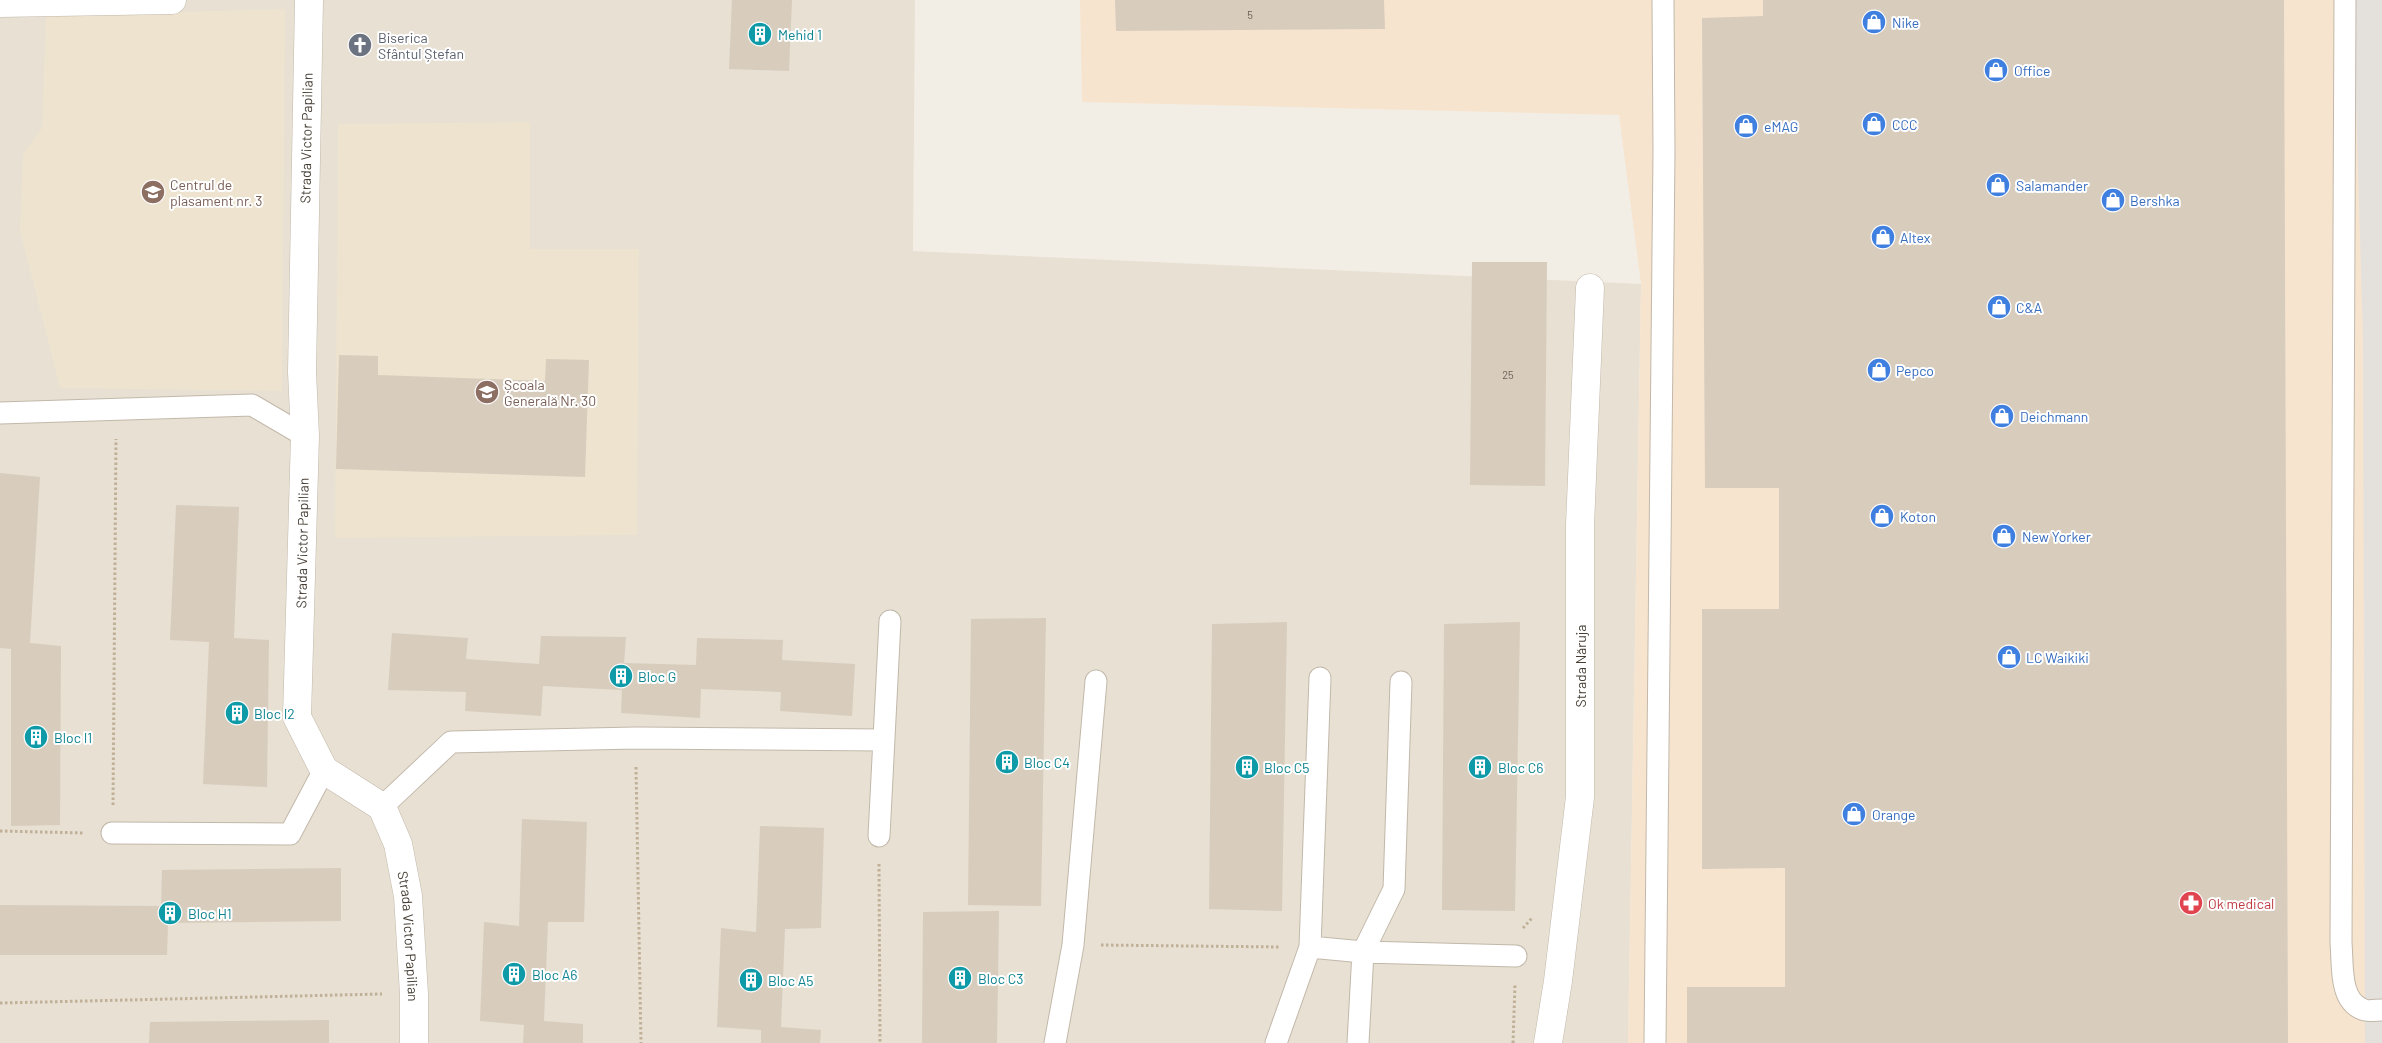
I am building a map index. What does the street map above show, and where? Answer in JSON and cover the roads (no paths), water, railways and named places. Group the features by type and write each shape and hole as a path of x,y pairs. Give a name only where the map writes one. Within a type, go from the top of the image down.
{"street":[{"path":"0,3 172,0"},
{"name":"Strada Victor Papilian","path":"308,0 302,372 305,436 298,717 324,770"},
{"name":"Strada Năruja","path":"1548,1043 1558,981 1580,797 1580,525 1590,288"},
{"path":"324,770 382,807"},
{"name":"Strada Victor Papilian","path":"382,807 398,844 408,896 414,994 414,1043"}],"lane":[{"path":"1655,1043 1664,162 1663,0"},
{"path":"2345,0 2342,944 2345,985 2349,1000 2363,1010 2382,1010"},
{"path":"0,413 252,405 305,436"},
{"path":"879,836 882,740 890,621"},
{"path":"1276,1043 1310,947 1320,678"},
{"path":"1055,1043 1073,945 1096,681"},
{"path":"1358,1043 1362,952 1394,888 1401,682"},
{"path":"382,807 451,742 636,738 882,740"},
{"path":"112,833 290,834 324,770"},
{"path":"1310,947 1362,952 1516,956"}],"place":[{"name":"Nike","path":"1874,22"},
{"name":"Mehid 1","path":"760,34"},
{"name":"Biserica Sfântul Ștefan","path":"360,45"},
{"name":"Office","path":"1996,70"},
{"name":"CCC","path":"1874,124"},
{"name":"eMAG","path":"1746,126"},
{"name":"Salamander","path":"1998,185"},
{"name":"Centrul de plasament nr. 3","path":"153,192"},
{"name":"Bershka","path":"2113,200"},
{"name":"Altex","path":"1883,237"},
{"name":"C&A","path":"1999,307"},
{"name":"Pepco","path":"1879,370"},
{"name":"Școala Generală Nr. 30","path":"487,392"},
{"name":"Deichmann","path":"2002,416"},
{"name":"Koton","path":"1882,516"},
{"name":"New Yorker","path":"2004,536"},
{"name":"LC Waikiki","path":"2009,657"},
{"name":"Bloc G","path":"621,676"},
{"name":"Bloc I2","path":"237,713"},
{"name":"Bloc I1","path":"36,737"},
{"name":"Bloc C4","path":"1007,762"},
{"name":"Bloc C5","path":"1247,767"},
{"name":"Bloc C6","path":"1480,767"},
{"name":"Orange","path":"1854,814"},
{"name":"Ok medical","path":"2191,903"},
{"name":"Bloc H1","path":"170,913"},
{"name":"Bloc A6","path":"514,974"},
{"name":"Bloc C3","path":"960,978"},
{"name":"Bloc A5","path":"751,980"}]}
